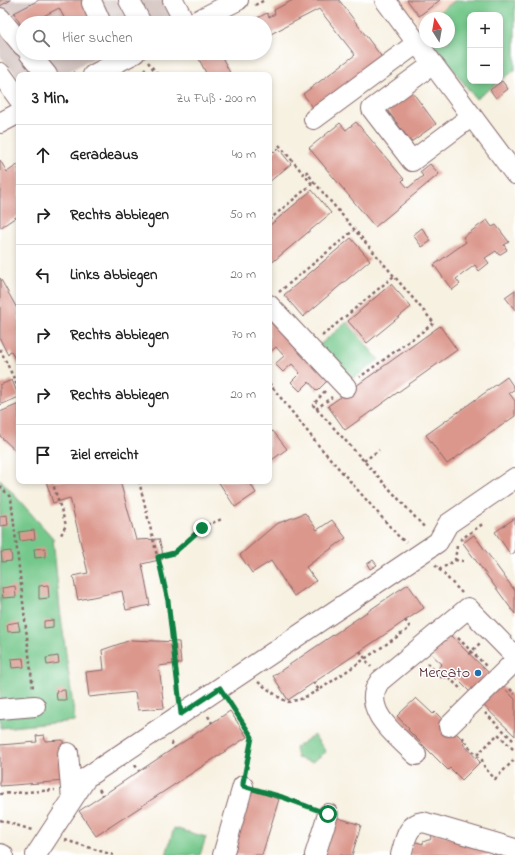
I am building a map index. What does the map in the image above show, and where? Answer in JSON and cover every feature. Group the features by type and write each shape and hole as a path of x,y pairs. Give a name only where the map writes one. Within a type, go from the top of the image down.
{"street":[{"path":"129,0 137,16"},
{"path":"173,0 182,16"},
{"path":"207,16 238,0"},
{"path":"385,0 515,174"},
{"path":"92,3 98,16"},
{"path":"0,18 16,37"},
{"path":"314,119 417,43"},
{"path":"35,60 45,72"},
{"path":"97,72 111,60"},
{"path":"433,64 372,109 376,115 412,162 472,116"},
{"path":"0,73 16,96"},
{"path":"0,123 16,115"},
{"path":"272,300 309,347 341,382"},
{"path":"36,855 72,794 87,777 430,547 448,524 515,478"},
{"path":"416,755 378,715 374,696 375,687 380,681 446,626 470,611 515,656"},
{"path":"450,726 515,661"},
{"path":"0,709 35,706"},
{"path":"68,753 72,794"},
{"path":"223,855 243,786"},
{"path":"315,855 328,814"},
{"path":"401,855 408,832 412,826 423,822 515,849"}],"path":[{"path":"144,60 155,70"},
{"path":"279,145 434,323 341,382 313,405 364,461 430,547 440,570 473,604 470,611"},
{"path":"306,171 313,183"},
{"path":"272,217 313,183"},
{"path":"272,300 354,230"},
{"path":"309,347 394,276"},
{"path":"0,349 16,383"},
{"path":"316,409 341,382"},
{"path":"272,387 319,446 400,538 430,547"},
{"path":"364,461 379,450"},
{"path":"53,484 66,526 61,536"},
{"path":"140,484 168,601 181,714"},
{"path":"0,486 11,498 35,706"},
{"path":"158,557 174,553 202,528 222,519"},
{"path":"455,560 458,542 488,520"},
{"path":"440,570 455,560 464,561"},
{"path":"248,670 259,684 288,702 301,700 319,690 410,627 405,620"},
{"path":"446,626 515,694"},
{"path":"360,651 364,658"},
{"path":"313,682 319,690"},
{"path":"220,688 252,737 243,786 282,797 328,814"},
{"path":"450,726 466,741 467,745 482,760 484,768 495,779 515,758"},
{"path":"477,755 498,734 515,751"},
{"path":"0,794 72,794"}],"shaded area":[{"path":"0,0 164,0 172,16 16,16 16,60 91,60 68,72 16,72 16,75 0,56"},
{"path":"399,0 456,0 439,12 419,12 419,25"}],"green space":[{"path":"456,0 515,0 515,70 503,79 503,12 467,12 467,84 496,84 476,99 437,48 455,48 455,12 439,12"},
{"path":"347,322 379,360 349,381 317,347"},
{"path":"0,479 53,538 60,609 75,721 0,728"},
{"path":"314,735 326,752 312,762 297,758 295,748"},
{"path":"174,828 206,837 200,855 166,855"}],"building":[{"path":"0,0 11,0 0,6"},
{"path":"39,0 83,0 91,16 63,16 59,8 44,16 16,16 14,13"},
{"path":"293,0 339,0 384,60 315,110 303,94 355,55 319,9 272,33 271,16 275,14 274,10"},
{"path":"407,0 440,0 424,12 419,12 419,16"},
{"path":"267,13 268,16 261,16"},
{"path":"200,60 224,60 230,72 206,72"},
{"path":"503,82 508,89 496,98 490,90 498,84 503,84"},
{"path":"410,89 436,124 411,142 385,107"},
{"path":"356,122 404,179 402,181 408,188 423,176 420,172 430,164 439,174 375,227 309,148 340,123 346,130"},
{"path":"278,148 291,164 272,180 272,150 274,152"},
{"path":"0,160 7,172 16,166 16,217 0,228"},
{"path":"312,190 331,213 272,262 272,223"},
{"path":"487,220 492,227 496,225 509,242 504,245 507,250 499,255 496,251 485,258 489,263 479,271 475,265 456,279 460,284 452,290 434,265 466,242 463,237"},
{"path":"422,228 431,241 422,247 413,235"},
{"path":"351,238 370,260 303,317 284,295"},
{"path":"0,278 16,307 16,361 11,351 8,355 0,339"},
{"path":"391,284 411,307 367,343 348,321"},
{"path":"515,290 515,310 505,297"},
{"path":"272,316 330,378 317,391 309,382 300,391 291,382 300,373 292,364 283,372 275,364 284,356 276,347 272,350"},
{"path":"440,326 457,350 345,430 328,406"},
{"path":"507,377 515,389 509,393 515,401 515,416 447,464 426,435"},
{"path":"12,380 16,390 16,398 0,405 0,385"},
{"path":"16,405 16,451 0,436 0,412"},
{"path":"272,432 287,449 272,460"},
{"path":"47,484 121,484 136,540 159,539 162,550 163,559 142,564 150,605 126,610 122,591 78,600 73,576 88,573 70,498 53,503"},
{"path":"220,484 251,484 256,493 235,507"},
{"path":"305,513 317,530 332,520 346,538 306,567 316,581 294,596 271,561 252,573 240,555 276,524"},
{"path":"7,515 8,525 0,526 0,516"},
{"path":"515,518 515,552 511,555 495,532"},
{"path":"34,530 35,539 20,541 19,532"},
{"path":"474,535 515,591 515,614 463,543"},
{"path":"45,548 45,557 35,558 34,549"},
{"path":"11,551 12,561 2,562 1,552"},
{"path":"373,560 377,565 370,569 367,564"},
{"path":"408,584 424,608 288,700 273,676"},
{"path":"48,585 49,598 39,599 39,586"},
{"path":"15,586 16,597 3,598 2,588"},
{"path":"53,620 53,627 44,628 44,621"},
{"path":"18,622 20,631 8,632 7,624"},
{"path":"449,634 492,676 473,695 449,671 445,675 438,668 442,664 430,653"},
{"path":"131,640 179,642 181,663 159,666 164,708 138,710 135,692 89,697 86,672 104,670 102,650"},
{"path":"58,656 59,663 47,665 46,658"},
{"path":"23,658 24,667 12,668 11,659"},
{"path":"500,684 515,699 515,736 481,703"},
{"path":"65,690 66,700 57,700 56,691"},
{"path":"416,698 433,714 435,712 465,742 463,744 480,762 462,780 450,768 448,770 408,730 409,729 397,716"},
{"path":"230,711 247,737 96,836 79,811"},
{"path":"44,735 45,741 63,740 66,781 0,786 0,745 37,742 36,736"},
{"path":"252,790 279,799 262,855 232,855"},
{"path":"335,817 361,825 352,855 323,855"},
{"path":"433,832 507,855 409,855 413,841 423,844 423,842 430,840"}],"place":[{"name":"Mercato","path":"478,673"}],"route":[{"path":"202,528 174,553 158,557 168,601 181,714 220,688 252,737 243,786 282,797 328,814"}]}
